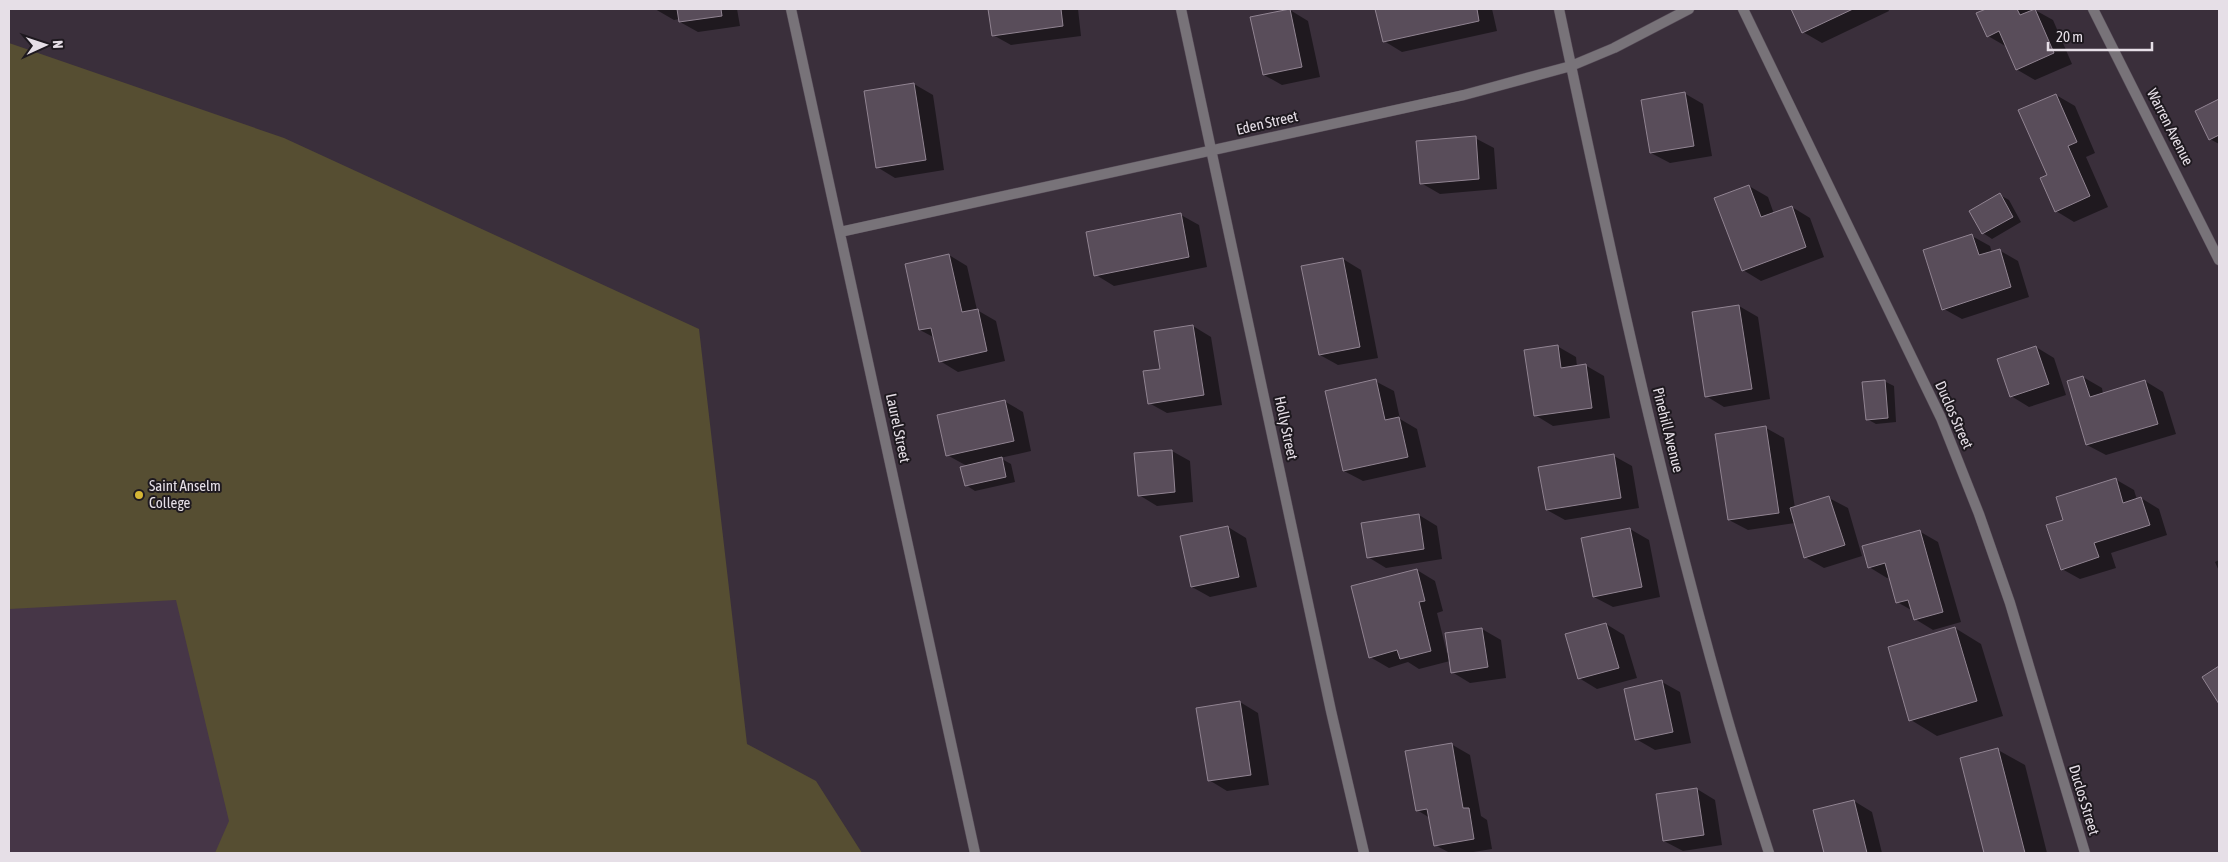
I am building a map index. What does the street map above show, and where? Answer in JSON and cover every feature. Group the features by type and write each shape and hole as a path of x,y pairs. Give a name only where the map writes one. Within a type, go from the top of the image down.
{"street":[{"name":"Laurel Street","path":"791,9 975,853"},
{"name":"Holly Street","path":"1181,9 1331,711 1364,853"},
{"name":"Pinehill Avenue","path":"1559,9 1624,311 1672,508 1723,702 1769,853"},
{"name":"Eden Street","path":"840,232 1464,95 1571,66 1614,48 1689,9"},
{"name":"Duclos Street","path":"1743,9 1941,418 1979,514 2010,603 2085,853"},
{"name":"Warren Avenue","path":"2093,9 2219,260"}],"shaded area":[{"path":"9,43 255,853 9,853"},
{"path":"9,43 284,138 699,329 747,744 816,781 862,853 215,853 229,821 176,600 9,609"}],"building":[{"path":"677,9 721,9 722,16 679,22"},
{"path":"988,9 1061,9 1063,26 992,36"},
{"path":"1290,9 1302,67 1263,75 1250,17"},
{"path":"1375,9 1477,9 1479,21 1383,42"},
{"path":"1791,9 1853,9 1802,33"},
{"path":"1986,9 2017,9 2020,15 2035,9 2054,53 2016,70 1999,31 1987,37 1976,13"},
{"path":"914,83 926,160 876,168 864,91"},
{"path":"1685,92 1694,146 1650,153 1641,100"},
{"path":"2056,94 2077,142 2068,146 2090,196 2055,212 2040,178 2047,175 2018,110"},
{"path":"2219,99 2219,135 2209,140 2195,111"},
{"path":"1476,136 1479,179 1420,184 1416,141"},
{"path":"1749,185 1761,217 1792,206 1806,247 1742,271 1714,198"},
{"path":"2000,193 2013,217 1982,234 1969,211"},
{"path":"1181,213 1189,257 1094,276 1086,232"},
{"path":"1972,234 1979,255 2000,249 2011,287 1942,310 1923,250"},
{"path":"949,254 962,312 978,309 987,351 939,362 931,328 919,330 905,264"},
{"path":"1343,258 1360,347 1319,355 1301,266"},
{"path":"1739,305 1752,389 1705,397 1692,312"},
{"path":"1193,325 1204,395 1148,404 1143,371 1160,369 1154,331"},
{"path":"1558,345 1561,368 1586,364 1592,408 1534,416 1524,350"},
{"path":"2036,346 2049,384 2010,397 1997,359"},
{"path":"2083,376 2090,397 2145,380 2158,424 2086,445 2067,381"},
{"path":"1376,379 1385,420 1399,417 1408,457 1343,471 1325,391"},
{"path":"1885,380 1888,418 1866,420 1862,382"},
{"path":"1005,400 1014,441 946,456 937,415"},
{"path":"1766,426 1779,513 1728,520 1715,434"},
{"path":"1172,450 1175,492 1138,496 1134,453"},
{"path":"1614,454 1621,498 1546,510 1538,467"},
{"path":"1002,457 1006,477 965,486 960,467"},
{"path":"2116,478 2123,503 2141,497 2150,525 2094,543 2099,557 2061,570 2046,525 2063,520 2056,497"},
{"path":"1829,496 1845,545 1804,558 1790,508"},
{"path":"1419,514 1424,549 1367,558 1361,523"},
{"path":"1228,526 1239,577 1191,587 1180,536"},
{"path":"1630,528 1642,587 1593,597 1581,538"},
{"path":"1920,530 1943,612 1914,620 1908,600 1896,603 1885,563 1868,568 1862,546"},
{"path":"1417,569 1425,601 1419,602 1431,651 1400,659 1397,650 1369,658 1351,586"},
{"path":"1606,623 1619,668 1578,679 1565,634"},
{"path":"1955,627 1977,701 1909,721 1888,647"},
{"path":"1482,628 1488,667 1451,673 1445,633"},
{"path":"2219,666 2219,704 2202,677"},
{"path":"1662,680 1673,732 1635,740 1624,689"},
{"path":"1240,701 1251,775 1208,781 1196,708"},
{"path":"1452,743 1463,808 1469,808 1474,839 1434,846 1427,809 1416,811 1405,751"},
{"path":"1998,748 2025,853 1984,853 1960,758"},
{"path":"1697,788 1704,835 1663,841 1656,794"},
{"path":"1854,800 1867,853 1824,853 1813,810"}],"place":[{"name":"Saint Anselm College","path":"139,495"}]}
